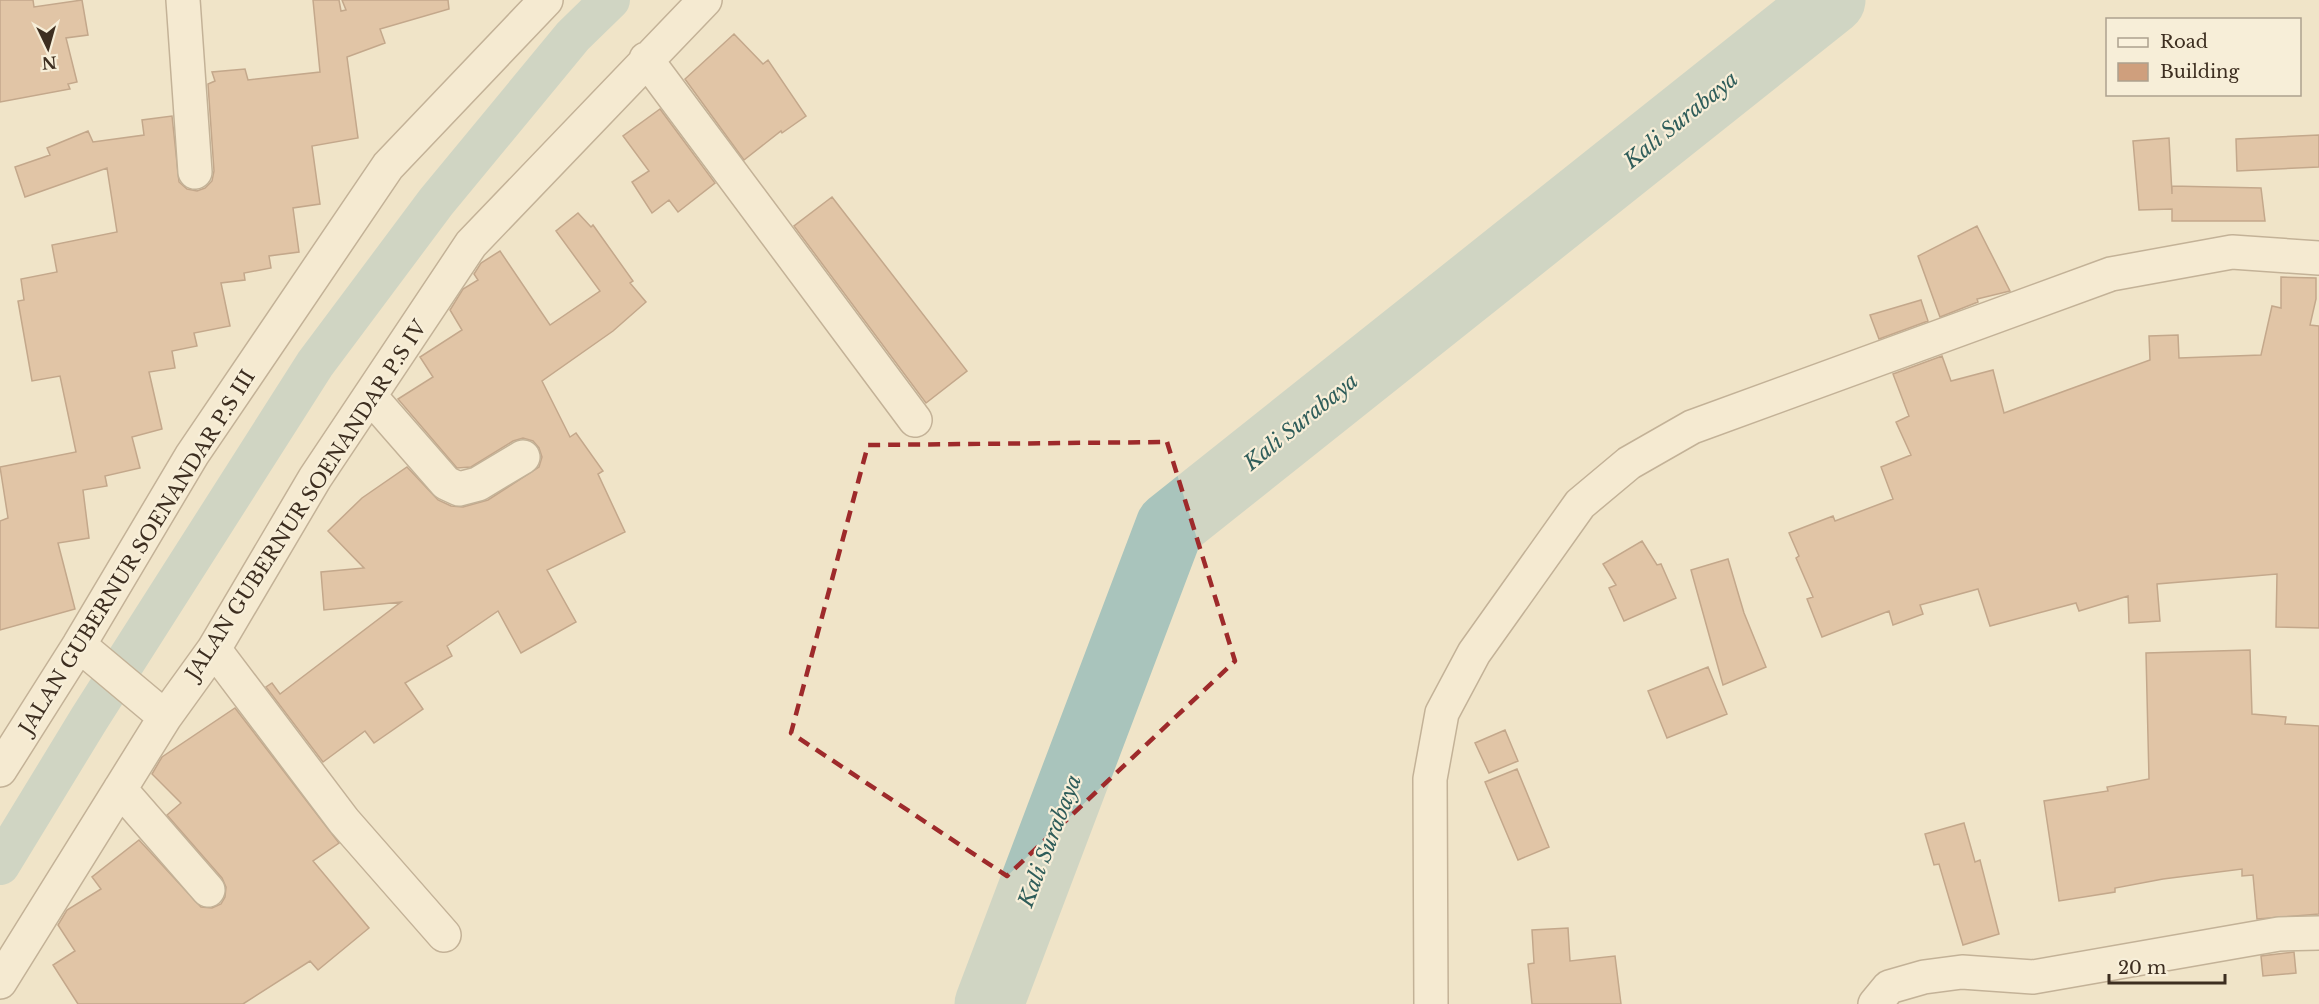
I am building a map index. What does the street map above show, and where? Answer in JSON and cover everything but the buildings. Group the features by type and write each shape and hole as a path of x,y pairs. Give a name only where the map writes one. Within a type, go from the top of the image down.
{"street":[{"path":"183,0 195,172"},
{"name":"JALAN GUBERNUR SOENANDAR P.S III","path":"0,770 88,653 192,455 388,166 546,0"},
{"name":"JALAN GUBERNUR SOENANDAR P.S IV","path":"0,982 120,789 157,712 213,649 315,478 471,244 705,0"},
{"path":"646,60 915,420"},
{"path":"1431,1004 1430,779 1442,713 1474,653 1580,504 1629,463 1692,427 2111,274 2232,252 2319,258"},
{"path":"370,396 446,483 459,489 478,484 523,458"},
{"path":"213,649 344,820 444,935"},
{"path":"88,653 157,712"},
{"path":"120,789 208,890"},
{"path":"1875,1004 1889,987 1924,977 1962,972 2033,977 2279,934 2319,933"}],"highlighted area":[{"path":"1167,442 1235,661 1007,876 791,733 868,445"}],"waterway":[{"path":"0,865 89,719 315,364 436,202 573,36 610,0"},
{"name":"Kali Surabaya","path":"989,1004 1170,526 1831,0"}]}
